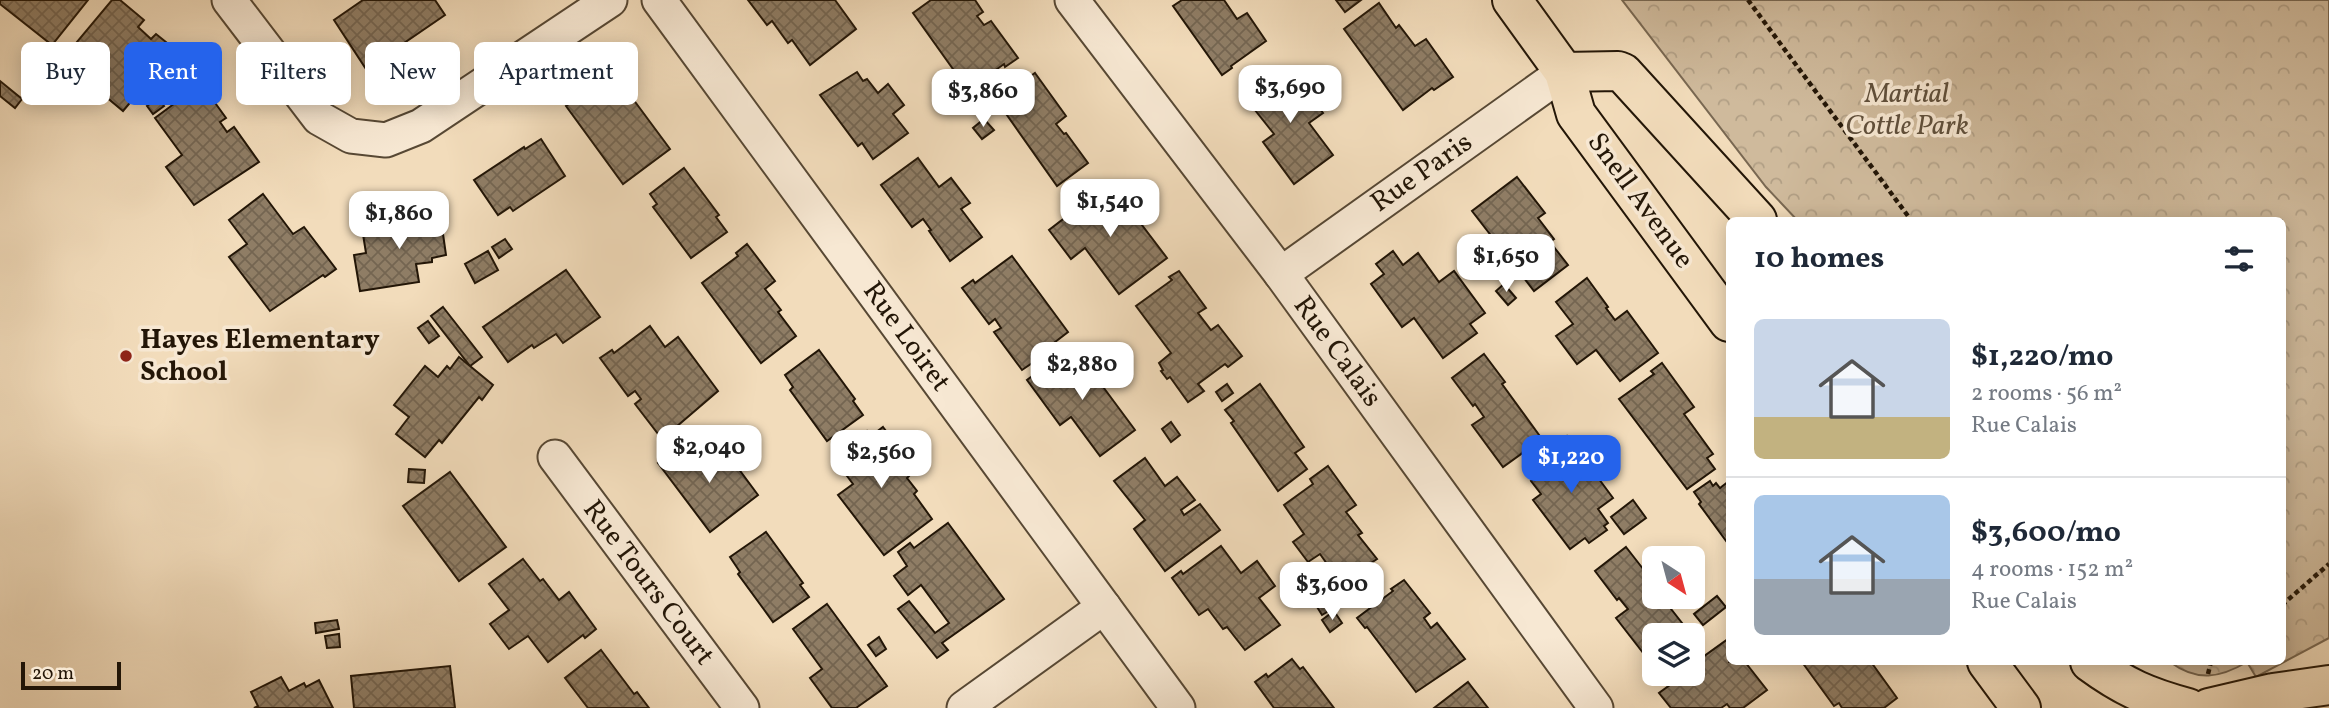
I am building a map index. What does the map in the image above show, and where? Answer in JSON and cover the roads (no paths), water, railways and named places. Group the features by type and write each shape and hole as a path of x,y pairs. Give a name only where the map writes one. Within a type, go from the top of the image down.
{"main road":[{"name":"Snell Avenue","path":"1512,0 1564,72 1576,114 1726,318"},
{"path":"1564,72 1618,71 1623,74 1754,217"},
{"path":"1989,665 2021,708"},
{"path":"2092,665 2123,708"},
{"path":"2094,665 2119,683 2157,700 2188,708"},
{"path":"2208,708 2273,693 2329,685"},
{"path":"2310,708 2329,694"}],"street":[{"path":"229,0 319,118 351,136 386,140 421,126 610,0"},
{"name":"Rue Loiret","path":"659,0 1178,708"},
{"name":"Rue Calais","path":"1072,0 1280,274 1596,708"},
{"name":"Rue Paris","path":"1280,274 1564,72"},
{"name":"Rue Tours Court","path":"555,457 742,708"},
{"path":"964,708 1104,607"}],"place":[{"name":"Hayes Elementary School","path":"126,356"}],"park label":[{"name":"Martial Cottle Park","path":"1907,110"}]}
